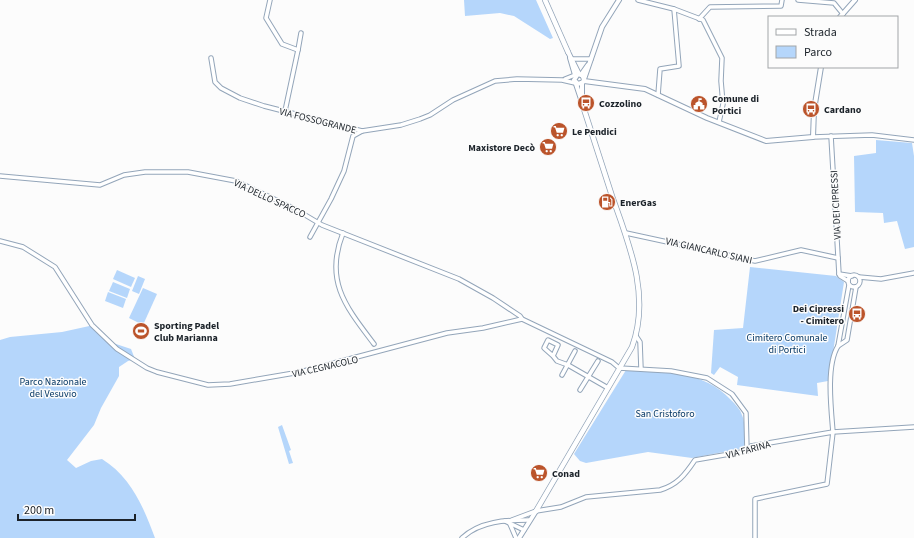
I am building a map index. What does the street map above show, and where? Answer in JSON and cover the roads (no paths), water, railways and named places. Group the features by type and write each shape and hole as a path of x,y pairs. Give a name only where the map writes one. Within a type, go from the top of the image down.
{"main road":[{"path":"546,0 568,52"},
{"path":"536,511 632,347 636,336 639,291 632,252 582,103"}],"street":[{"path":"270,0 266,18 282,44 298,50"},
{"path":"582,103 583,81 602,27 619,0"},
{"path":"638,0 674,8 704,20 722,58 720,82 723,104 718,122"},
{"path":"699,19 710,7 781,6 782,0"},
{"path":"798,0 834,2 842,15 855,0"},
{"path":"658,95 660,69 679,66 674,8"},
{"path":"285,111 301,33"},
{"path":"568,52 573,59 578,75"},
{"path":"568,52 578,75 583,81"},
{"name":"VIA FOSSOGRANDE","path":"211,58 215,82 221,88 249,101 362,131 401,125 430,115 453,100 495,81 517,79 562,80"},
{"path":"573,59 591,59"},
{"path":"582,103 574,78 589,65"},
{"path":"812,137 814,110 821,68"},
{"path":"562,80 578,75"},
{"path":"562,80 576,83 583,81 645,89 718,122 766,141 812,137 872,135 914,140"},
{"name":"VIA DELLO SPACCO","path":"0,176 100,184 124,175 145,172 188,172 236,181 318,222 330,202 344,171 354,136 362,131"},
{"name":"VIA DEI CIPRESSI","path":"831,136 839,274"},
{"path":"310,237 318,222 459,279 493,298 520,316 522,319 612,362 619,368 671,371 707,378 732,394 746,413 747,451"},
{"name":"VIA GIANCARLO SIANI","path":"626,232 755,261 801,250 838,258"},
{"path":"343,233 338,245 335,276 343,299 355,319 374,344"},
{"name":"VIA CEGNACOLO","path":"0,241 23,247 55,267 92,324 117,349 152,370 208,385 230,384 300,372 447,333 522,319"},
{"path":"839,274 872,279 896,277 914,273"},
{"path":"839,274 856,287"},
{"path":"755,538 754,499 827,484 833,432 832,364 834,352 838,346 849,283 852,276"},
{"path":"859,277 860,283"},
{"path":"838,346 848,340 856,287 860,283 872,279"},
{"path":"636,336 640,342 642,369"},
{"path":"553,356 558,345 548,340 544,348 557,360 608,388"},
{"path":"562,375 575,351"},
{"path":"580,390 598,361"},
{"name":"VIA FARINA","path":"511,522 536,511 561,507 586,497 668,488 683,478 695,460 747,451 751,446 833,432 914,427"},
{"path":"511,522 518,538 536,511"},
{"path":"462,538 483,526 504,521 511,522 530,520"},
{"path":"511,522 524,530"}],"place":[{"name":"Cozzolino","path":"586,103"},
{"name":"Comune di Portici","path":"699,104"},
{"name":"Cardano","path":"811,109"},
{"name":"Le Pendici","path":"559,131"},
{"name":"Maxistore Decò","path":"548,147"},
{"name":"EnerGas","path":"607,202"},
{"name":"Dei Cipressi - Cimitero","path":"857,314"},
{"name":"Sporting Padel Club Marianna","path":"141,331"},
{"name":"Conad","path":"539,473"}],"park label":[{"name":"Cimitero Comunale di Portici","path":"787,342"},
{"name":"Parco Nazionale del Vesuvio","path":"53,386"},
{"name":"San Cristoforo","path":"665,413"}]}
